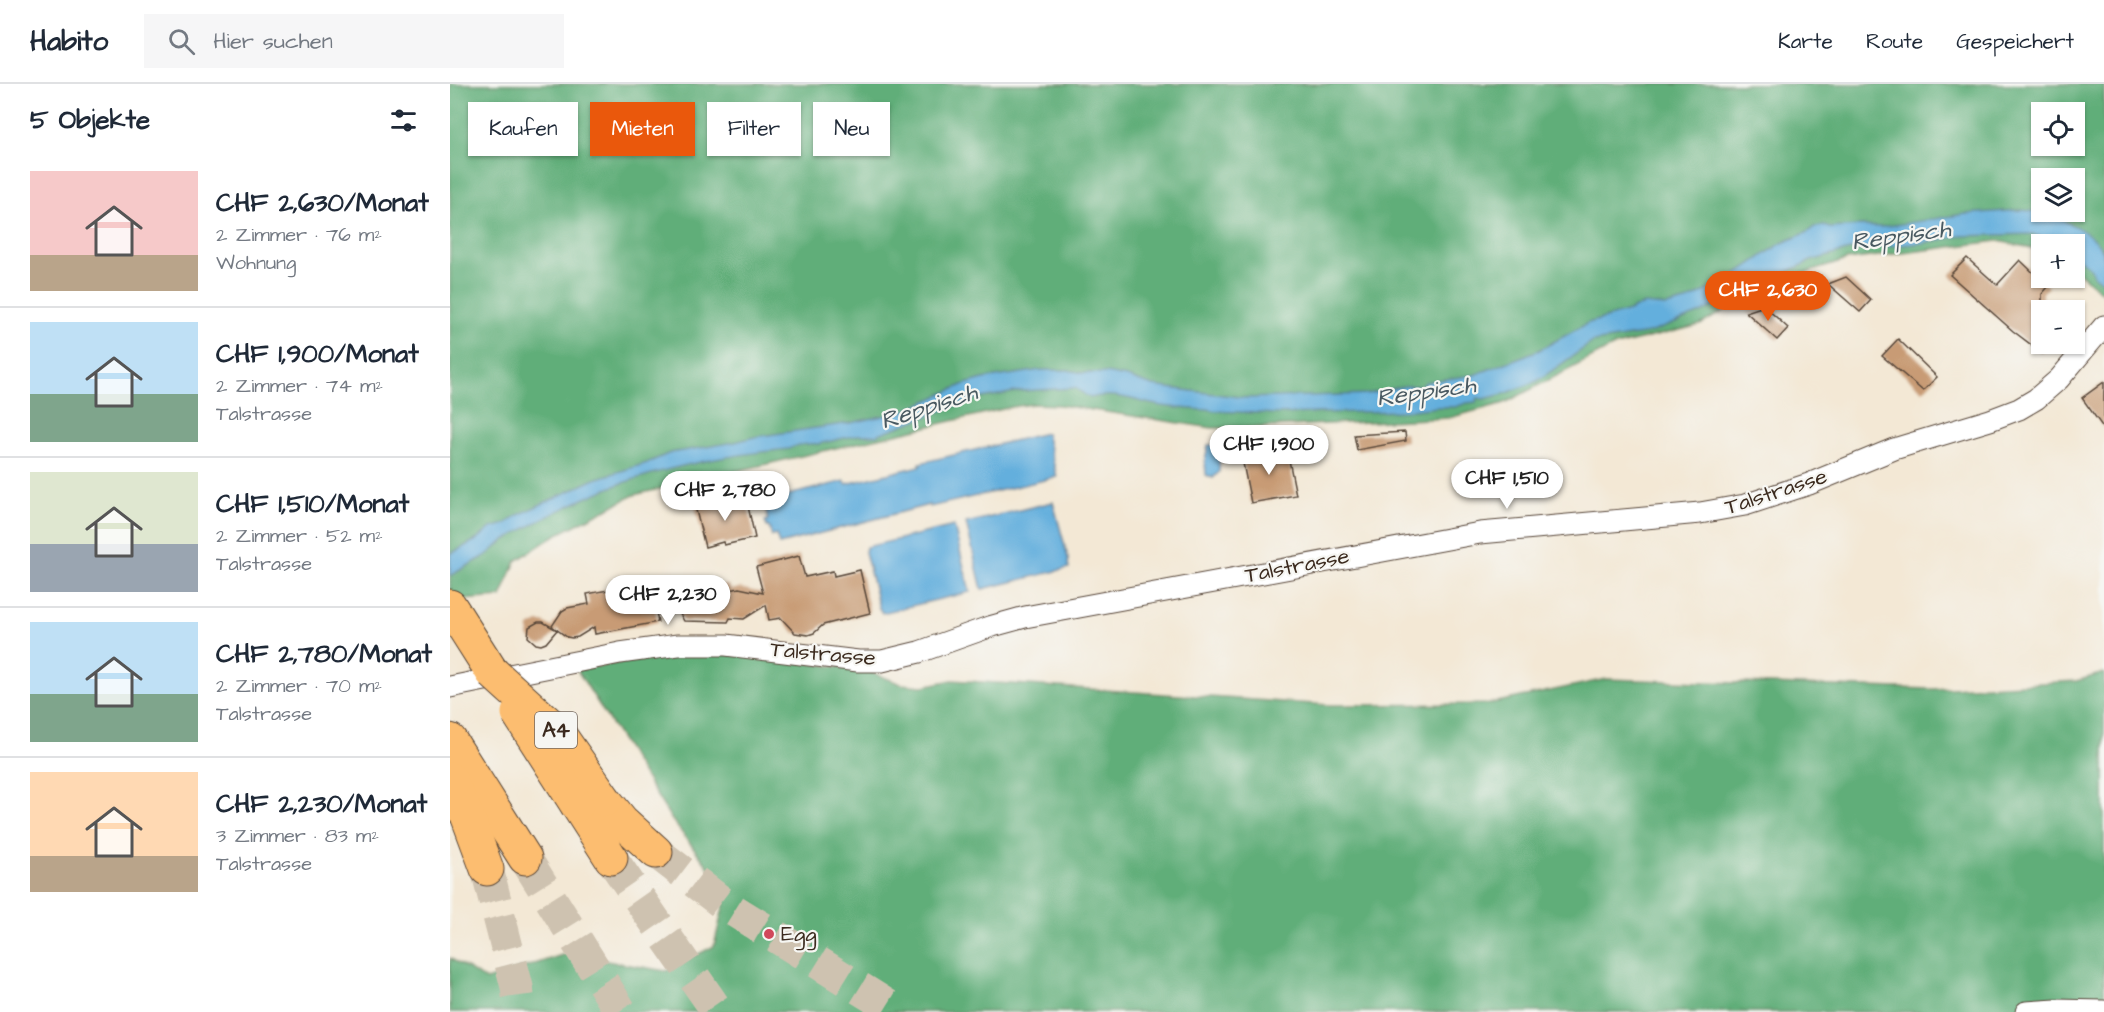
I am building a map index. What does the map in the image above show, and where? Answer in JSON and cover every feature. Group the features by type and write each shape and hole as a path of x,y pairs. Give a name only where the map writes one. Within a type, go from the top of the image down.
{"highway":[{"path":"450,606 492,672 591,803 611,858"},
{"path":"450,740 481,813 487,869"},
{"path":"450,779 525,858"},
{"path":"591,803 622,821 656,852"}],"street":[{"name":"Talstrasse","path":"450,687 620,653 678,645 726,645 858,661 888,660 920,652 989,627 1025,617 1318,562 1480,533 1700,513 1744,506 1809,484 1894,449 2019,409 2051,387 2104,326"},
{"path":"2026,1012 2104,1011"}],"green space":[{"path":"450,84 2104,84 2104,294 2085,278 2085,234 2031,234 2031,248 1998,241 1847,260 1806,273 1751,295 1700,325 1612,347 1505,403 1449,418 1212,428 1059,405 1033,404 1012,407 634,495 554,536 516,561 501,597 450,601"},
{"path":"726,654 866,670 901,684 923,686 952,680 1330,705 1488,704 1606,679 1932,689 2076,681 2104,673 2104,1012 450,1012 450,958 486,980 565,954 666,971 714,946 727,891 672,820 577,670 659,656"}],"water":[{"name":"Reppisch","path":"2020,210 2031,211 2031,222 2066,222 2078,228 2097,242 2103,251 2104,283 2095,277 2085,264 2085,234 1961,236 1923,243 1850,250 1811,261 1765,282 1753,285 1701,313 1649,333 1593,342 1537,381 1507,393 1484,399 1477,398 1476,402 1455,407 1404,411 1278,414 1170,407 1113,396 1090,398 1075,388 1021,391 971,400 876,435 858,435 818,444 799,445 789,449 709,460 632,480 552,514 507,539 485,556 450,576 450,554 476,540 491,528 505,524 518,515 595,479 647,463 670,453 754,437 850,423 901,412 965,384 1040,370 1106,373 1153,386 1247,398 1368,394 1405,386 1421,386 1426,382 1474,375 1539,350 1588,323 1629,311 1644,304 1666,306 1689,300 1730,278 1782,243 1814,227 1882,227 1965,214"},
{"path":"1046,433 1057,477 930,507 929,505 779,544 776,535 772,536 765,521 768,520 766,510 770,509 768,500 845,481 846,484 920,466 920,463"},
{"path":"1208,445 1213,445 1219,457 1219,472 1213,478 1206,475 1205,461"},
{"path":"1053,502 1069,568 982,589 966,523"},
{"path":"954,526 970,592 882,613 865,552 866,547"}],"building":[{"path":"1967,258 1997,285 2020,260 2031,271 2031,288 2047,288 2042,294 2042,300 2031,300 2031,345 2013,331 1950,275"},
{"path":"1846,277 1871,300 1860,312 1828,284"},
{"path":"1764,306 1788,328 1777,340 1746,312"},
{"path":"1898,339 1937,377 1923,391 1882,356"},
{"path":"2104,382 2104,429 2082,398"},
{"path":"1405,432 1406,441 1357,450 1354,435"},
{"path":"1287,450 1296,495 1251,503 1242,458"},
{"path":"746,497 755,538 705,547 695,506 715,500 716,504"},
{"path":"799,556 805,577 833,571 834,576 860,570 870,613 823,625 808,635 795,633 781,618 769,620 766,605 744,619 730,618 728,622 684,621 664,586 682,588 684,584 728,585 731,590 739,588 763,593 756,567"},
{"path":"650,582 658,622 595,634 594,627 572,638 552,626 562,611 567,608 589,604 587,594"},
{"path":"543,622 557,630 546,643 541,645 528,637 529,627"}],"tunnel":[{"path":"656,852 725,905 898,1012"},
{"path":"525,858 621,1012"},
{"path":"611,858 718,1012"},
{"path":"487,869 517,987 520,1012"}],"place":[{"name":"Egg","path":"769,934"}]}
